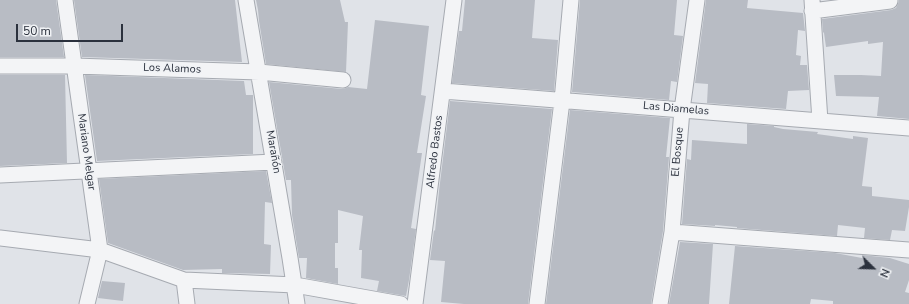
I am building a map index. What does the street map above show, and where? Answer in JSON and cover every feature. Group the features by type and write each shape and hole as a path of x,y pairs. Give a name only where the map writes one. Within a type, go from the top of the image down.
{"street":[{"name":"Mariano Melgar","path":"65,0 100,250 87,304"},
{"name":"Marañón","path":"246,0 297,304"},
{"name":"Alfredo Bastos","path":"415,304 454,0"},
{"path":"537,304 562,100 571,0"},
{"name":"El Bosque","path":"660,304 672,232 682,110 697,0"},
{"path":"820,121 812,6 890,1"},
{"name":"Los Alamos","path":"0,66 74,66 259,72 343,80"},
{"name":"Las Diamelas","path":"443,91 909,128"},
{"path":"0,174 274,162"},
{"path":"672,232 909,250"},
{"path":"0,238 100,250 184,280 295,285 401,304"},
{"path":"184,280 187,304"}],"building":[{"path":"0,0 56,0 64,57 0,57"},
{"path":"74,0 235,0 242,62 82,57"},
{"path":"256,0 340,0 345,22 348,22 346,72 266,64"},
{"path":"465,0 535,0 532,38 558,40 554,91 452,83 459,31 462,31"},
{"path":"580,0 677,0 674,35 683,36 677,82 671,81 669,100 572,92"},
{"path":"706,0 748,0 747,8 803,13 805,31 798,30 796,55 801,56 800,65 807,65 809,90 788,91 786,109 707,103 708,84 695,83"},
{"path":"899,0 909,0 909,119 877,116 879,97 836,96 834,75 881,76 883,42 868,44 868,41 826,47 823,32 822,19 891,10 896,8"},
{"path":"375,20 429,26 421,95 426,96 417,153 422,153 411,228 416,229 406,296 377,291 379,281 361,278 362,250 359,250 363,216 338,210 338,243 335,243 335,268 338,268 338,284 306,278 307,258 299,258 292,215 291,180 286,180 269,82 342,89 348,87 367,89"},
{"path":"0,75 65,75 67,163 0,166"},
{"path":"85,75 244,81 246,95 253,95 253,154 97,161"},
{"path":"450,101 552,109 528,304 464,304 441,302 445,261 430,260 434,230 435,231"},
{"path":"570,110 670,118 666,157 669,157 663,231 651,304 546,304"},
{"path":"747,124 818,132 817,134 853,139 853,136 868,138 862,186 872,187 872,196 909,200 905,231 892,230 890,240 864,238 865,228 838,225 837,236 715,225 682,224 687,159 691,160 692,140 747,144"},
{"path":"266,171 272,203 265,202 264,244 271,245 270,274 222,273 222,269 183,270 108,243 99,179"},
{"path":"680,242 713,244 709,304 669,304"},
{"path":"735,246 835,253 862,258 862,255 890,258 909,264 909,280 905,292 909,293 909,304 833,304 833,301 811,299 810,304 729,304"},
{"path":"102,281 125,283 123,301 98,298"}]}
